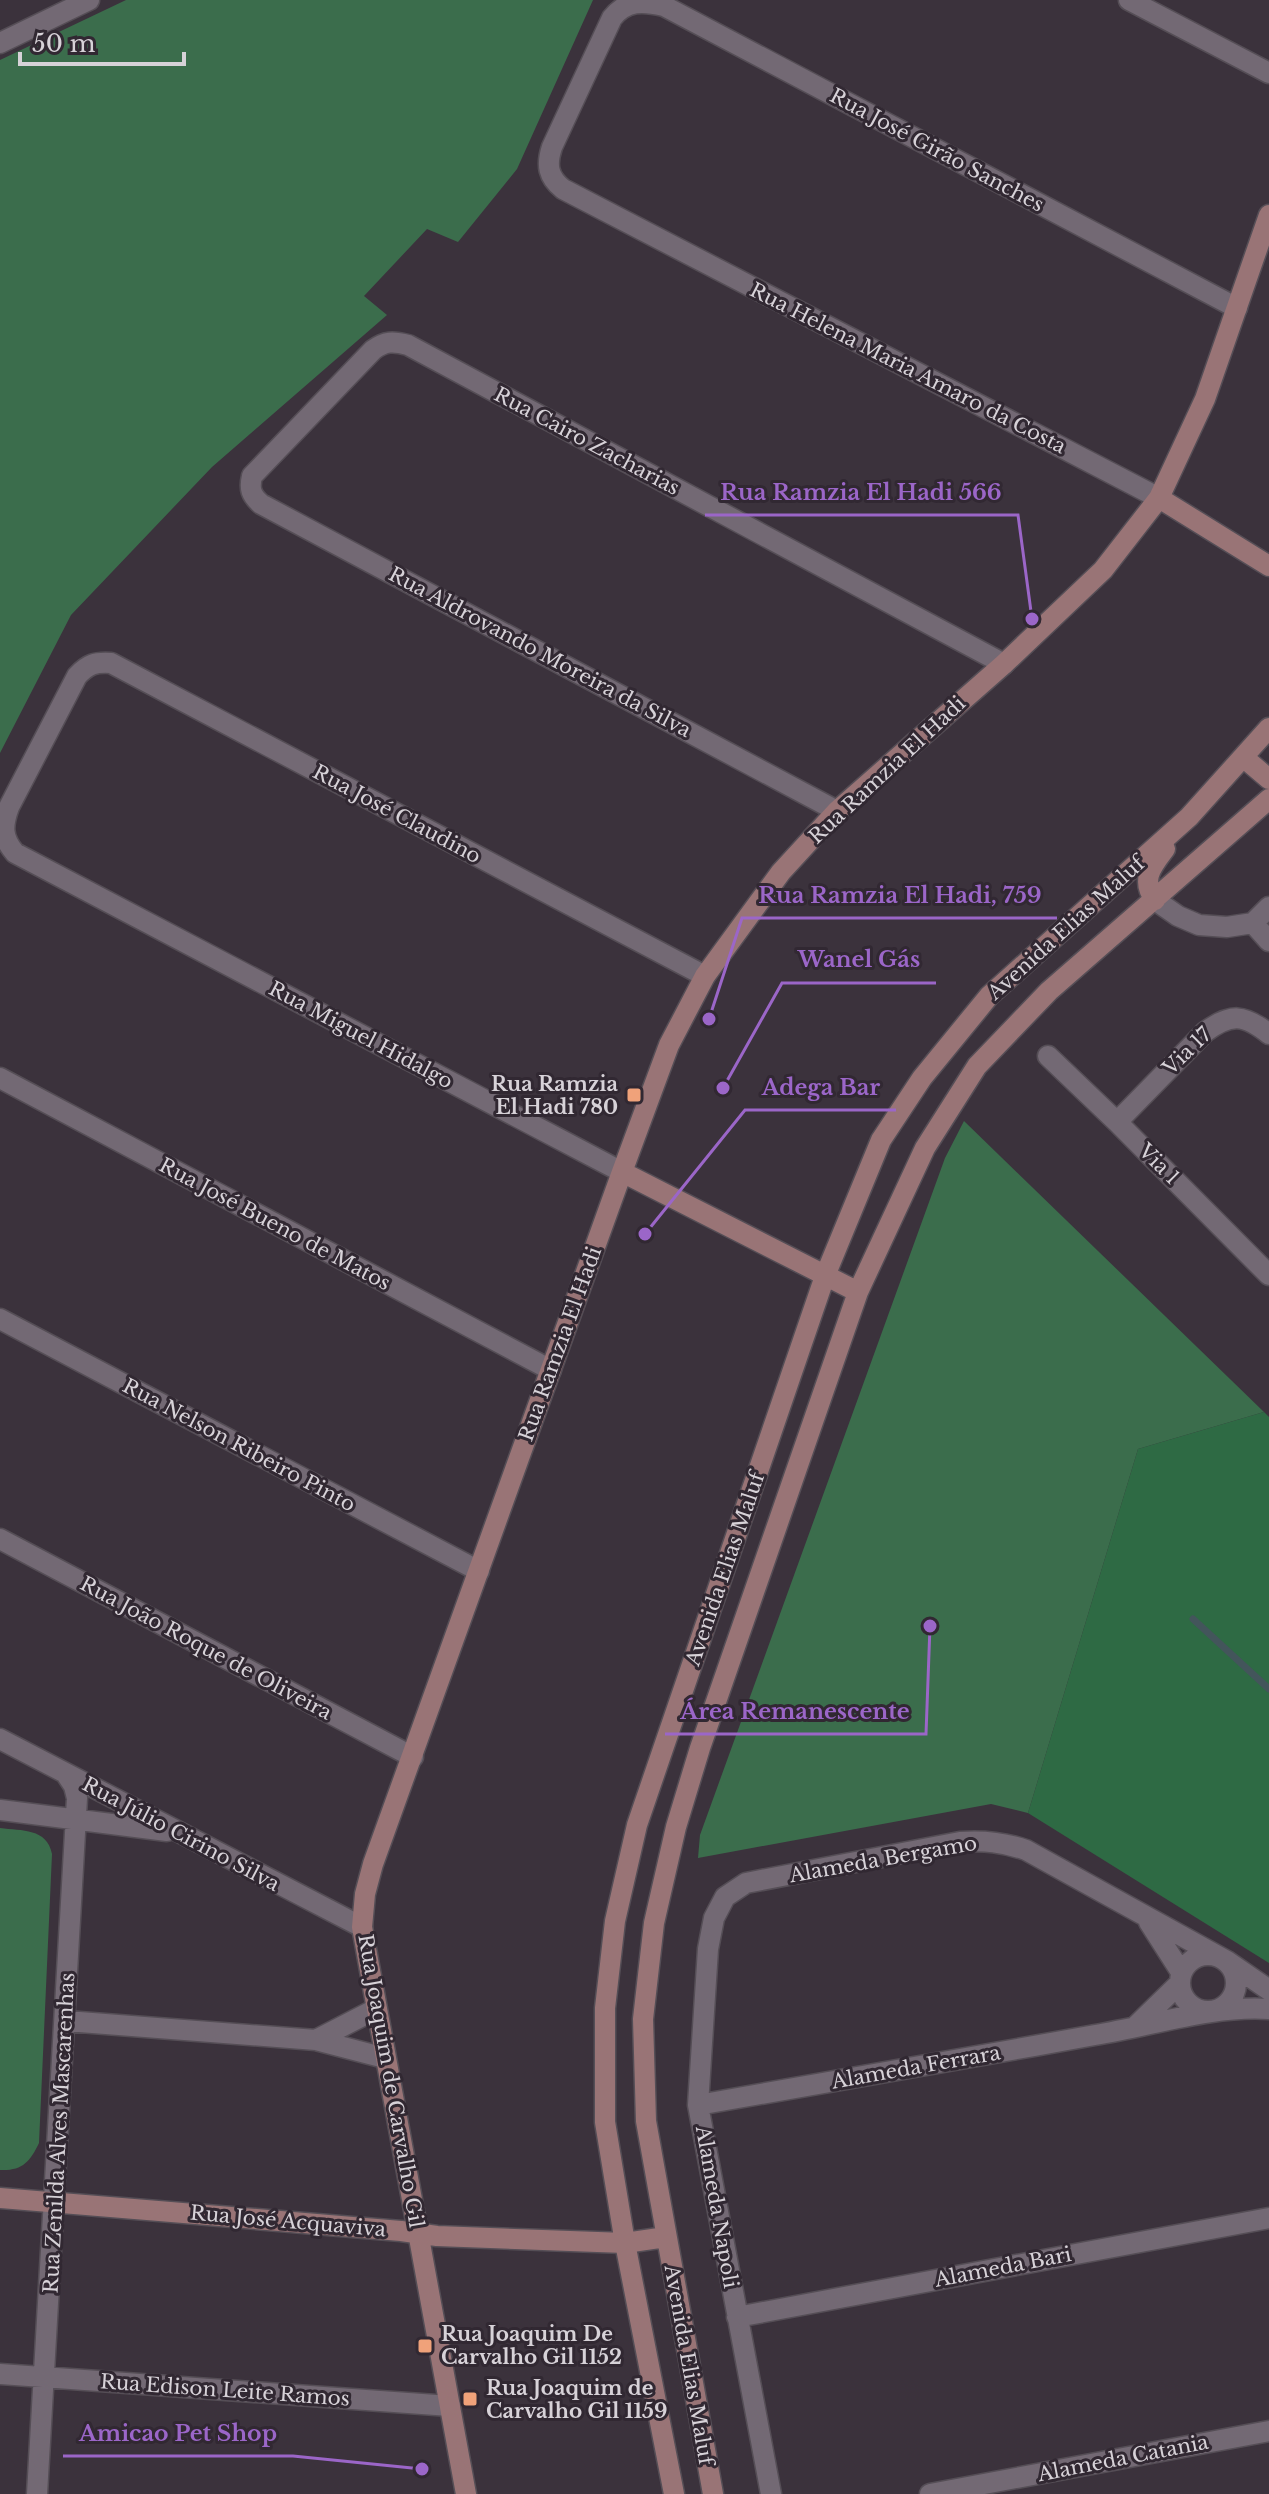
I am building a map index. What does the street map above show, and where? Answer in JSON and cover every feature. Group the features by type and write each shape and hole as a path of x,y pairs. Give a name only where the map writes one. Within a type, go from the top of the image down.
{"street":[{"path":"0,43 89,0"},
{"path":"1129,0 1269,73"},
{"name":"Rua José Girão Sanches","path":"549,170 548,159 552,147 612,18 620,7 634,2 664,6 1237,308"},
{"name":"Rua Helena Maria Amaro da Costa","path":"549,170 553,180 563,189 1159,498 1269,566"},
{"name":"Rua Ramzia El Hadi","path":"442,1677 669,1045 705,976 781,872 837,811 1004,664 1103,570 1159,498 1205,399 1269,215"},
{"name":"Rua Cairo Zacharias","path":"250,486 258,468 373,350 388,342 397,342 408,345 1004,664"},
{"name":"Rua Aldrovando Moreira da Silva","path":"250,486 252,496 261,504 837,811"},
{"name":"Rua José Claudino","path":"4,820 77,676 87,666 98,662 111,663 705,976"},
{"name":"Avenida Elias Maluf","path":"674,2494 625,2243 605,2122 605,2008 615,1921 637,1825 825,1276 881,1140 922,1078 989,996 1189,817 1269,728"},
{"path":"1243,757 1269,779"},
{"name":"Avenida Elias Maluf","path":"713,2494 646,2121 643,2019 654,1923 676,1827 700,1748 858,1292 925,1148 977,1066 1049,991 1269,799"},
{"path":"1189,817 1148,875 1147,884 1155,900 1178,916 1199,925 1227,927 1253,923 1269,907"},
{"name":"Rua Miguel Hidalgo","path":"4,820 7,843 15,853 825,1276"},
{"path":"1253,923 1269,941"},
{"name":"Via 17","path":"1117,1122 1205,1032 1221,1020 1237,1017 1256,1023 1269,1034"},
{"name":"Via 1","path":"1048,1056 1269,1275"},
{"name":"Rua José Bueno de Matos","path":"0,1078 551,1370"},
{"path":"825,1276 858,1292"},
{"name":"Rua Nelson Ribeiro Pinto","path":"0,1319 479,1571"},
{"name":"Rua João Roque de Oliveira","path":"0,1539 413,1757"},
{"name":"Rua Joaquim de Carvalho Gil","path":"442,1677 373,1864 365,1894 362,1927 466,2494"},
{"name":"Rua Júlio Cirino Silva","path":"0,1739 362,1927"},
{"name":"Rua Zenilda Alves Mascarenhas","path":"37,2494 77,1798 66,1774"},
{"path":"0,1810 178,1832"},
{"name":"Alameda Bergamo","path":"714,1918 725,1897 746,1883 983,1840 1026,1850 1227,1961 1269,1990"},
{"name":"Alameda Napoli","path":"714,1918 708,1949 698,2105 771,2494"},
{"name":"Alameda Bergamo","path":"1147,1919 1180,1978"},
{"path":"1133,2029 1180,1978 1189,1962 1200,1956 1213,1955 1227,1961 1236,1982 1234,1995 1216,2012"},
{"path":"1180,1978 1182,1996 1191,2006 1202,2011 1246,2007 1269,2009"},
{"path":"316,2040 376,2009"},
{"name":"Alameda Ferrara","path":"698,2105 1216,2012"},
{"path":"66,2021 316,2040 385,2058"},
{"name":"Rua José Acquaviva","path":"0,2198 418,2234 625,2243"},
{"name":"Alameda Bari","path":"737,2317 1269,2218"},
{"name":"Avenida Elias Maluf","path":"625,2243 666,2237"},
{"name":"Rua Edison Leite Ramos","path":"0,2374 450,2406"},
{"name":"Alameda Catania","path":"930,2494 1269,2431"}],"green space":[{"path":"126,0 593,0 517,169 458,242 427,229 364,296 387,315 212,467 71,615 0,753 0,60"},
{"path":"964,1121 1264,1412 1138,1449 1028,1813 991,1804 698,1858 700,1835 945,1158"},
{"path":"1264,1412 1269,1417 1269,1963 1028,1813 1138,1449"},
{"path":"0,1828 39,1835 45,1839 52,1854 39,2143 24,2164 14,2169 0,2170"}],"waterway":[{"path":"1193,1619 1269,1689"}],"place":[{"name":"Rua Ramzia El Hadi 566","path":"1032,619"},
{"name":"Rua Ramzia El Hadi, 759","path":"709,1019"},
{"name":"Wanel Gás","path":"723,1088"},
{"name":"Rua Ramzia El Hadi 780","path":"634,1095"},
{"name":"Adega Bar","path":"645,1234"},
{"name":"Área Remanescente","path":"930,1626"},
{"name":"Rua Joaquim De Carvalho Gil 1152","path":"425,2346"},
{"name":"Rua Joaquim de Carvalho Gil 1159","path":"470,2399"},
{"name":"Amicao Pet Shop","path":"422,2469"}]}
